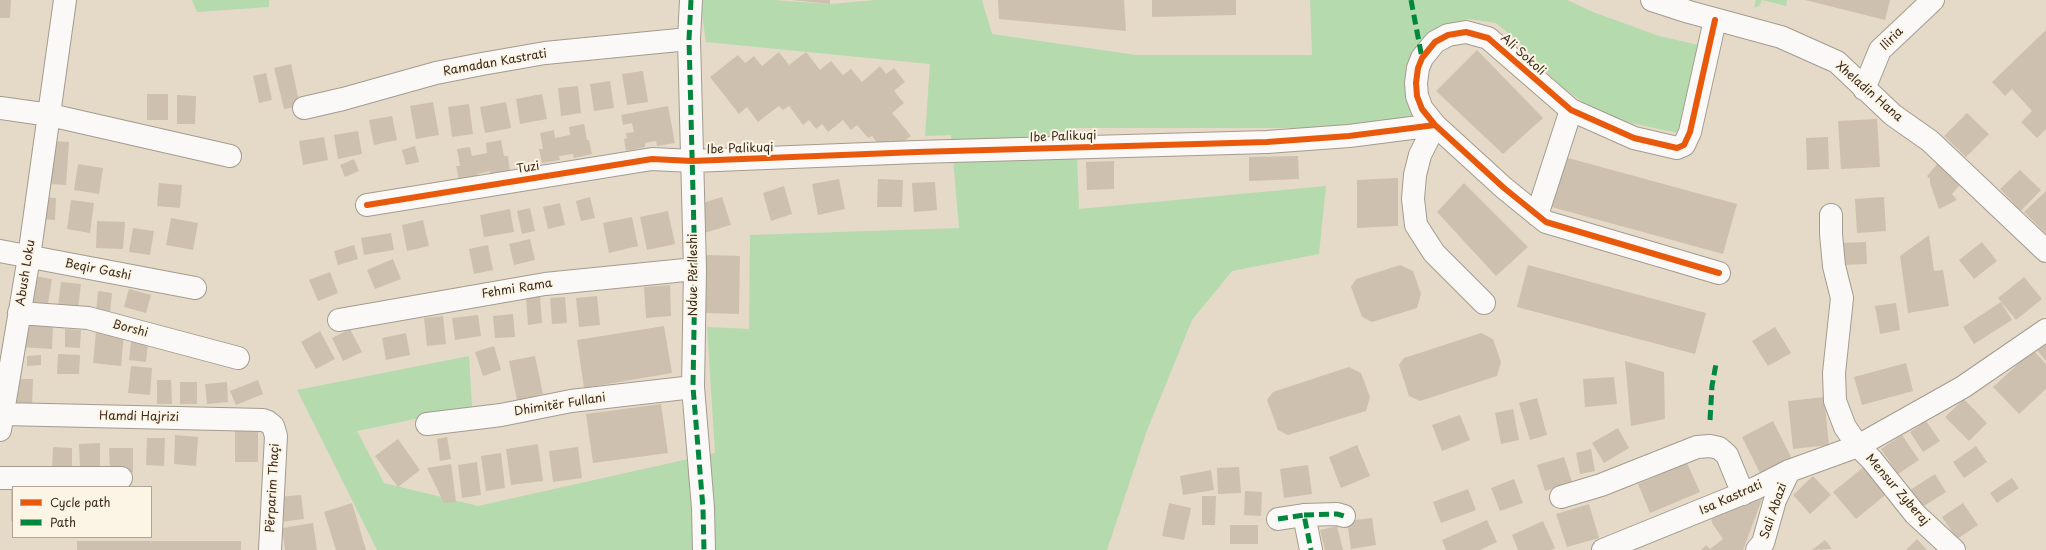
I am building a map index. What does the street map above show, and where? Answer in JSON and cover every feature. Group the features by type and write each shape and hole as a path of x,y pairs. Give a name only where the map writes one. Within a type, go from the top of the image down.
{"street":[{"name":"Abush Loku","path":"1,422 29,257 50,115 64,0"},
{"name":"Ndue Përlleshi","path":"691,0 690,40 695,269 693,387 703,508 704,550"},
{"name":"Xheladin Hana","path":"1652,0 1716,20 1782,37 1837,62 1893,115 1930,141 2046,251"},
{"name":"Iliria","path":"1864,89 1880,50 1933,0"},
{"name":"Ali Sokoli","path":"1716,20 1690,132 1684,145 1677,148 1634,138 1571,110 1488,38 1466,32 1448,35 1435,42 1422,58 1418,68 1416,83 1417,96 1422,109 1435,125 1504,188 1546,222 1719,273"},
{"name":"Ramadan Kastrati","path":"304,108 343,99 436,73 482,64 545,53 690,40"},
{"path":"0,108 50,115 230,156"},
{"path":"1537,214 1571,110"},
{"path":"1435,125 1420,155 1415,175 1413,199 1416,225 1434,253 1484,303"},
{"name":"Ibe Palikuqi","path":"692,161 917,152 1267,142 1349,136 1435,125"},
{"name":"Tuzi","path":"367,204 652,159 692,161"},
{"path":"1831,215 1834,266 1842,298 1834,373 1835,401 1845,427 1858,446"},
{"name":"Beqir Gashi","path":"0,251 196,288"},
{"name":"Fehmi Rama","path":"339,320 546,284 695,269"},
{"name":"Borshi","path":"19,313 88,318 238,358"},
{"name":"Isa Kastrati","path":"1603,550 1743,494 1789,470 1858,446 1963,387 2046,330"},
{"name":"Dhimitër Fullani","path":"427,424 501,415 571,401 693,387"},
{"name":"Hamdi Hajrizi","path":"1,422 263,420 273,426"},
{"name":"Përparim Thaçi","path":"270,550 276,436 273,426"},
{"path":"1561,497 1600,485 1697,447 1710,446 1719,448 1727,455 1743,494"},
{"name":"Mensur Zyberaj","path":"1858,446 1872,460 1915,514 1954,550"},
{"name":"Sali Abazi","path":"1757,550 1763,543 1775,500 1789,470"},
{"path":"0,478 121,478"},
{"path":"1278,519 1304,515 1336,514 1344,516"},
{"path":"1304,515 1311,550"}],"green space":[{"path":"192,0 269,0 269,7 197,12"},
{"path":"700,0 773,0 830,4 876,0 982,0 992,34 1136,55 1312,55 1310,0 1567,0 1593,12 1659,36 1703,46 1687,135 1613,119 1590,107 1559,85 1519,42 1496,23 1469,19 1433,31 1415,49 1409,67 1413,121 1316,128 1076,128 1079,209 1326,186 1319,254 1232,271 1192,320 1146,433 1107,550 377,550 297,390 469,356 472,407 357,431 384,483 478,506 715,453 707,327 749,329 750,235 959,228 951,135 925,136 930,64 706,42"},
{"path":"1756,0 1762,0 1759,6 1754,8"},
{"path":"1762,0 1787,0 1786,6"}],"building":[{"path":"0,0 11,0 10,18 0,18"},
{"path":"792,0 830,0 830,4"},
{"path":"998,0 1124,0 1126,31 999,19"},
{"path":"1152,0 1236,0 1236,15 1152,17"},
{"path":"1805,0 1890,0 1885,20"},
{"path":"2046,30 2046,129 2037,138 2021,122 2032,111 2012,89 2005,96 1992,82"},
{"path":"1477,50 1543,118 1503,154 1436,91"},
{"path":"779,52 789,65 806,52 820,70 831,61 843,75 851,69 862,82 880,66 886,74 894,68 905,82 894,91 904,103 892,113 911,136 896,147 891,140 881,148 872,136 868,138 857,125 851,130 843,120 828,132 822,124 816,129 809,120 803,125 789,106 783,110 779,106 758,122 747,107 739,114 710,77 738,55 745,63 754,56 762,66"},
{"path":"291,64 300,106 284,109 274,68"},
{"path":"643,71 648,102 627,105 622,74"},
{"path":"266,73 272,100 259,103 253,76"},
{"path":"610,81 614,108 594,111 590,84"},
{"path":"578,86 581,113 561,116 558,88"},
{"path":"147,94 168,94 168,120 147,120"},
{"path":"542,94 547,119 520,124 516,99"},
{"path":"177,95 196,96 195,124 177,124"},
{"path":"433,102 439,135 416,139 410,106"},
{"path":"506,102 511,128 485,133 480,107"},
{"path":"469,104 473,134 452,137 448,107"},
{"path":"668,106 675,143 657,146 656,141 645,143 645,147 626,151 624,139 627,138 626,133 634,132 632,123 623,125 621,115"},
{"path":"1967,113 1989,134 1966,157 1944,136"},
{"path":"392,116 397,140 374,145 369,120"},
{"path":"1877,119 1880,167 1841,169 1838,121"},
{"path":"584,124 587,140 589,140 592,154 574,158 573,154 559,156 560,160 542,163 539,149 543,149 540,133 554,130 555,138 570,135 569,127"},
{"path":"358,131 362,154 338,159 334,135"},
{"path":"324,137 328,160 303,165 299,141"},
{"path":"1828,137 1829,169 1807,170 1806,138"},
{"path":"501,140 504,156 508,156 510,172 491,176 490,171 477,174 477,177 459,180 456,166 460,166 457,149 470,147 472,156 487,153 486,143"},
{"path":"53,141 69,142 66,185 50,184"},
{"path":"415,146 419,162 406,165 402,150"},
{"path":"1298,156 1299,179 1249,181 1249,157"},
{"path":"1561,156 1737,204 1723,254 1548,206"},
{"path":"354,159 359,171 345,177 340,165"},
{"path":"1114,161 1114,189 1087,190 1086,162"},
{"path":"1938,163 1960,185 1952,194 1957,200 1939,209 1930,179 1927,176"},
{"path":"78,164 103,168 99,194 74,190"},
{"path":"2020,170 2041,190 2021,211 2000,189"},
{"path":"1398,178 1398,226 1357,228 1357,180"},
{"path":"839,179 845,209 818,215 812,184"},
{"path":"878,179 903,180 902,207 877,207"},
{"path":"935,182 937,210 914,212 912,183"},
{"path":"159,183 182,185 180,208 157,206"},
{"path":"1464,183 1528,247 1496,276 1437,212"},
{"path":"784,186 792,214 771,221 763,193"},
{"path":"2046,191 2046,234 2024,212"},
{"path":"41,197 56,198 55,220 40,219"},
{"path":"590,197 595,218 581,221 576,201"},
{"path":"722,197 731,225 704,233 696,205"},
{"path":"1884,197 1886,231 1857,233 1855,199"},
{"path":"71,200 94,203 90,233 67,229"},
{"path":"560,203 565,225 548,229 543,207"},
{"path":"530,208 535,231 522,234 517,211"},
{"path":"510,209 514,232 484,237 480,215"},
{"path":"668,211 675,244 647,250 640,217"},
{"path":"632,217 638,246 609,253 603,223"},
{"path":"171,218 198,223 193,250 166,245"},
{"path":"423,220 429,246 407,251 402,225"},
{"path":"97,221 125,222 123,249 96,248"},
{"path":"133,228 154,231 150,255 129,252"},
{"path":"391,233 394,250 364,255 361,238"},
{"path":"1929,235 1934,271 1943,270 1949,306 1908,313 1900,256"},
{"path":"530,239 535,260 514,265 509,244"},
{"path":"1866,242 1867,264 1842,265 1840,243"},
{"path":"1982,242 1997,261 1974,279 1959,260"},
{"path":"354,245 358,259 338,265 334,251"},
{"path":"488,245 493,270 474,274 469,249"},
{"path":"705,255 740,256 739,314 706,313"},
{"path":"393,259 401,279 375,289 367,270"},
{"path":"1400,265 1413,271 1421,294 1417,308 1372,322 1362,317 1351,287 1356,279"},
{"path":"1528,265 1706,313 1695,354 1517,307"},
{"path":"330,272 338,293 318,301 309,280"},
{"path":"27,275 52,279 48,304 23,301"},
{"path":"2024,277 2042,299 2016,320 1998,298"},
{"path":"61,282 81,284 78,309 58,307"},
{"path":"670,285 671,316 646,318 644,287"},
{"path":"129,289 151,295 146,313 124,307"},
{"path":"98,291 112,293 110,314 96,312"},
{"path":"540,296 542,323 528,325 526,298"},
{"path":"597,296 600,325 579,327 576,298"},
{"path":"565,297 567,323 552,324 550,298"},
{"path":"2001,302 2012,320 1974,344 1963,327"},
{"path":"1896,303 1900,330 1880,334 1875,306"},
{"path":"513,314 515,337 495,338 493,316"},
{"path":"478,315 481,336 455,340 452,318"},
{"path":"443,316 446,344 427,346 424,318"},
{"path":"21,325 53,327 52,349 19,347"},
{"path":"664,326 672,373 584,388 577,340"},
{"path":"1775,327 1791,353 1768,366 1752,341"},
{"path":"65,329 81,330 80,348 65,347"},
{"path":"350,329 362,352 343,361 332,338"},
{"path":"96,331 124,333 121,366 93,363"},
{"path":"320,331 335,359 316,369 301,342"},
{"path":"406,333 410,355 386,360 382,338"},
{"path":"1481,333 1493,339 1501,362 1497,376 1420,401 1409,396 1399,365 1404,358"},
{"path":"2046,340 2046,361 2036,349"},
{"path":"131,342 148,343 146,362 129,360"},
{"path":"494,346 501,370 483,376 475,352"},
{"path":"2033,350 2046,364 2046,389 2019,414 1993,387"},
{"path":"58,354 80,355 79,374 57,374"},
{"path":"41,355 41,365 27,366 27,356"},
{"path":"535,356 543,394 517,400 509,361"},
{"path":"1625,361 1664,372 1665,419 1631,426"},
{"path":"1906,363 1913,391 1862,405 1854,377"},
{"path":"131,366 152,368 150,395 128,393"},
{"path":"1349,367 1361,373 1370,397 1366,411 1288,435 1278,430 1267,400 1273,392"},
{"path":"1614,377 1617,404 1585,407 1583,379"},
{"path":"10,379 33,379 32,408 9,407"},
{"path":"157,380 171,380 172,404 157,404"},
{"path":"258,380 263,394 236,405 230,391"},
{"path":"180,382 197,382 197,404 180,404"},
{"path":"227,382 228,402 207,404 205,384"},
{"path":"1824,397 1829,445 1793,449 1788,401"},
{"path":"1537,398 1547,435 1530,440 1519,403"},
{"path":"1964,399 1987,423 1969,441 1945,417"},
{"path":"661,404 668,453 593,463 586,414"},
{"path":"1513,409 1519,440 1501,444 1495,413"},
{"path":"1460,415 1470,440 1442,451 1432,425"},
{"path":"1773,421 1792,459 1761,475 1742,437"},
{"path":"1926,421 1940,441 1923,452 1910,432"},
{"path":"1618,428 1629,448 1604,463 1592,443"},
{"path":"235,430 258,430 258,462 235,462"},
{"path":"175,435 198,437 196,466 174,464"},
{"path":"1902,435 1919,460 1898,474 1881,449"},
{"path":"447,437 451,459 440,461 437,439"},
{"path":"147,438 165,438 164,466 146,465"},
{"path":"398,439 420,470 398,487 375,456"},
{"path":"100,443 100,469 80,470 79,444"},
{"path":"538,444 543,481 511,485 506,449"},
{"path":"1357,445 1370,476 1341,488 1329,457"},
{"path":"1976,446 1987,462 1964,478 1953,462"},
{"path":"53,447 72,448 72,471 52,470"},
{"path":"578,447 582,478 553,482 549,451"},
{"path":"109,448 133,448 133,472 110,473"},
{"path":"1591,449 1595,471 1580,474 1576,453"},
{"path":"501,453 505,488 486,491 481,456"},
{"path":"1564,457 1572,482 1545,491 1537,465"},
{"path":"477,462 481,495 462,498 458,465"},
{"path":"1687,463 1700,492 1650,513 1638,484"},
{"path":"451,464 456,502 444,503 427,468"},
{"path":"1308,465 1312,494 1284,498 1280,469"},
{"path":"1866,465 1889,492 1856,519 1833,492"},
{"path":"1239,467 1241,493 1218,494 1217,468"},
{"path":"1211,470 1214,490 1183,495 1180,476"},
{"path":"1935,474 1946,492 1921,508 1910,490"},
{"path":"1813,476 1831,495 1810,514 1793,495"},
{"path":"2012,478 2019,488 1997,503 1990,493"},
{"path":"1514,479 1523,503 1500,511 1491,488"},
{"path":"1468,489 1476,510 1441,523 1433,502"},
{"path":"11,490 12,490 12,521"},
{"path":"1245,491 1262,492 1261,516 1244,515"},
{"path":"1764,494 1743,550 1701,550 1706,545 1710,549 1723,539 1712,523 1711,513"},
{"path":"301,495 304,519 280,522 277,497"},
{"path":"1202,496 1216,496 1215,525 1202,525"},
{"path":"352,503 366,550 336,550 324,512"},
{"path":"1169,503 1191,508 1184,540 1162,536"},
{"path":"1963,503 1978,525 1957,539 1942,517"},
{"path":"1589,504 1599,538 1567,547 1556,514"},
{"path":"1372,518 1376,545 1351,549 1347,521"},
{"path":"1487,520 1497,542 1480,550 1446,550 1442,540"},
{"path":"1543,521 1555,548 1551,550 1518,550 1512,535"},
{"path":"313,523 317,550 285,550 282,528"},
{"path":"1230,525 1258,525 1258,544 1230,544"},
{"path":"1337,526 1343,550 1325,550 1320,530"},
{"path":"1917,539 1927,550 1906,550"},
{"path":"1825,540 1832,549 1812,550"},
{"path":"77,541 241,541 241,550 77,550"}],"marked path":[{"path":"691,0 689,39 695,269 693,387 703,508 704,550"},
{"path":"1411,0 1422,58"},
{"path":"1710,420 1712,386 1716,364"},
{"path":"1304,515 1337,514 1344,516"},
{"path":"1278,519 1304,515 1311,550"}],"cycle path":[{"path":"1715,20 1690,132 1684,145 1677,148 1634,138 1571,110 1488,38 1466,32 1448,35 1435,42 1422,58 1418,68 1416,83 1417,96 1422,109 1435,125 1504,188 1546,222 1719,273"},
{"path":"367,205 652,159 692,161 917,152 1267,142 1349,136 1435,125"}]}
